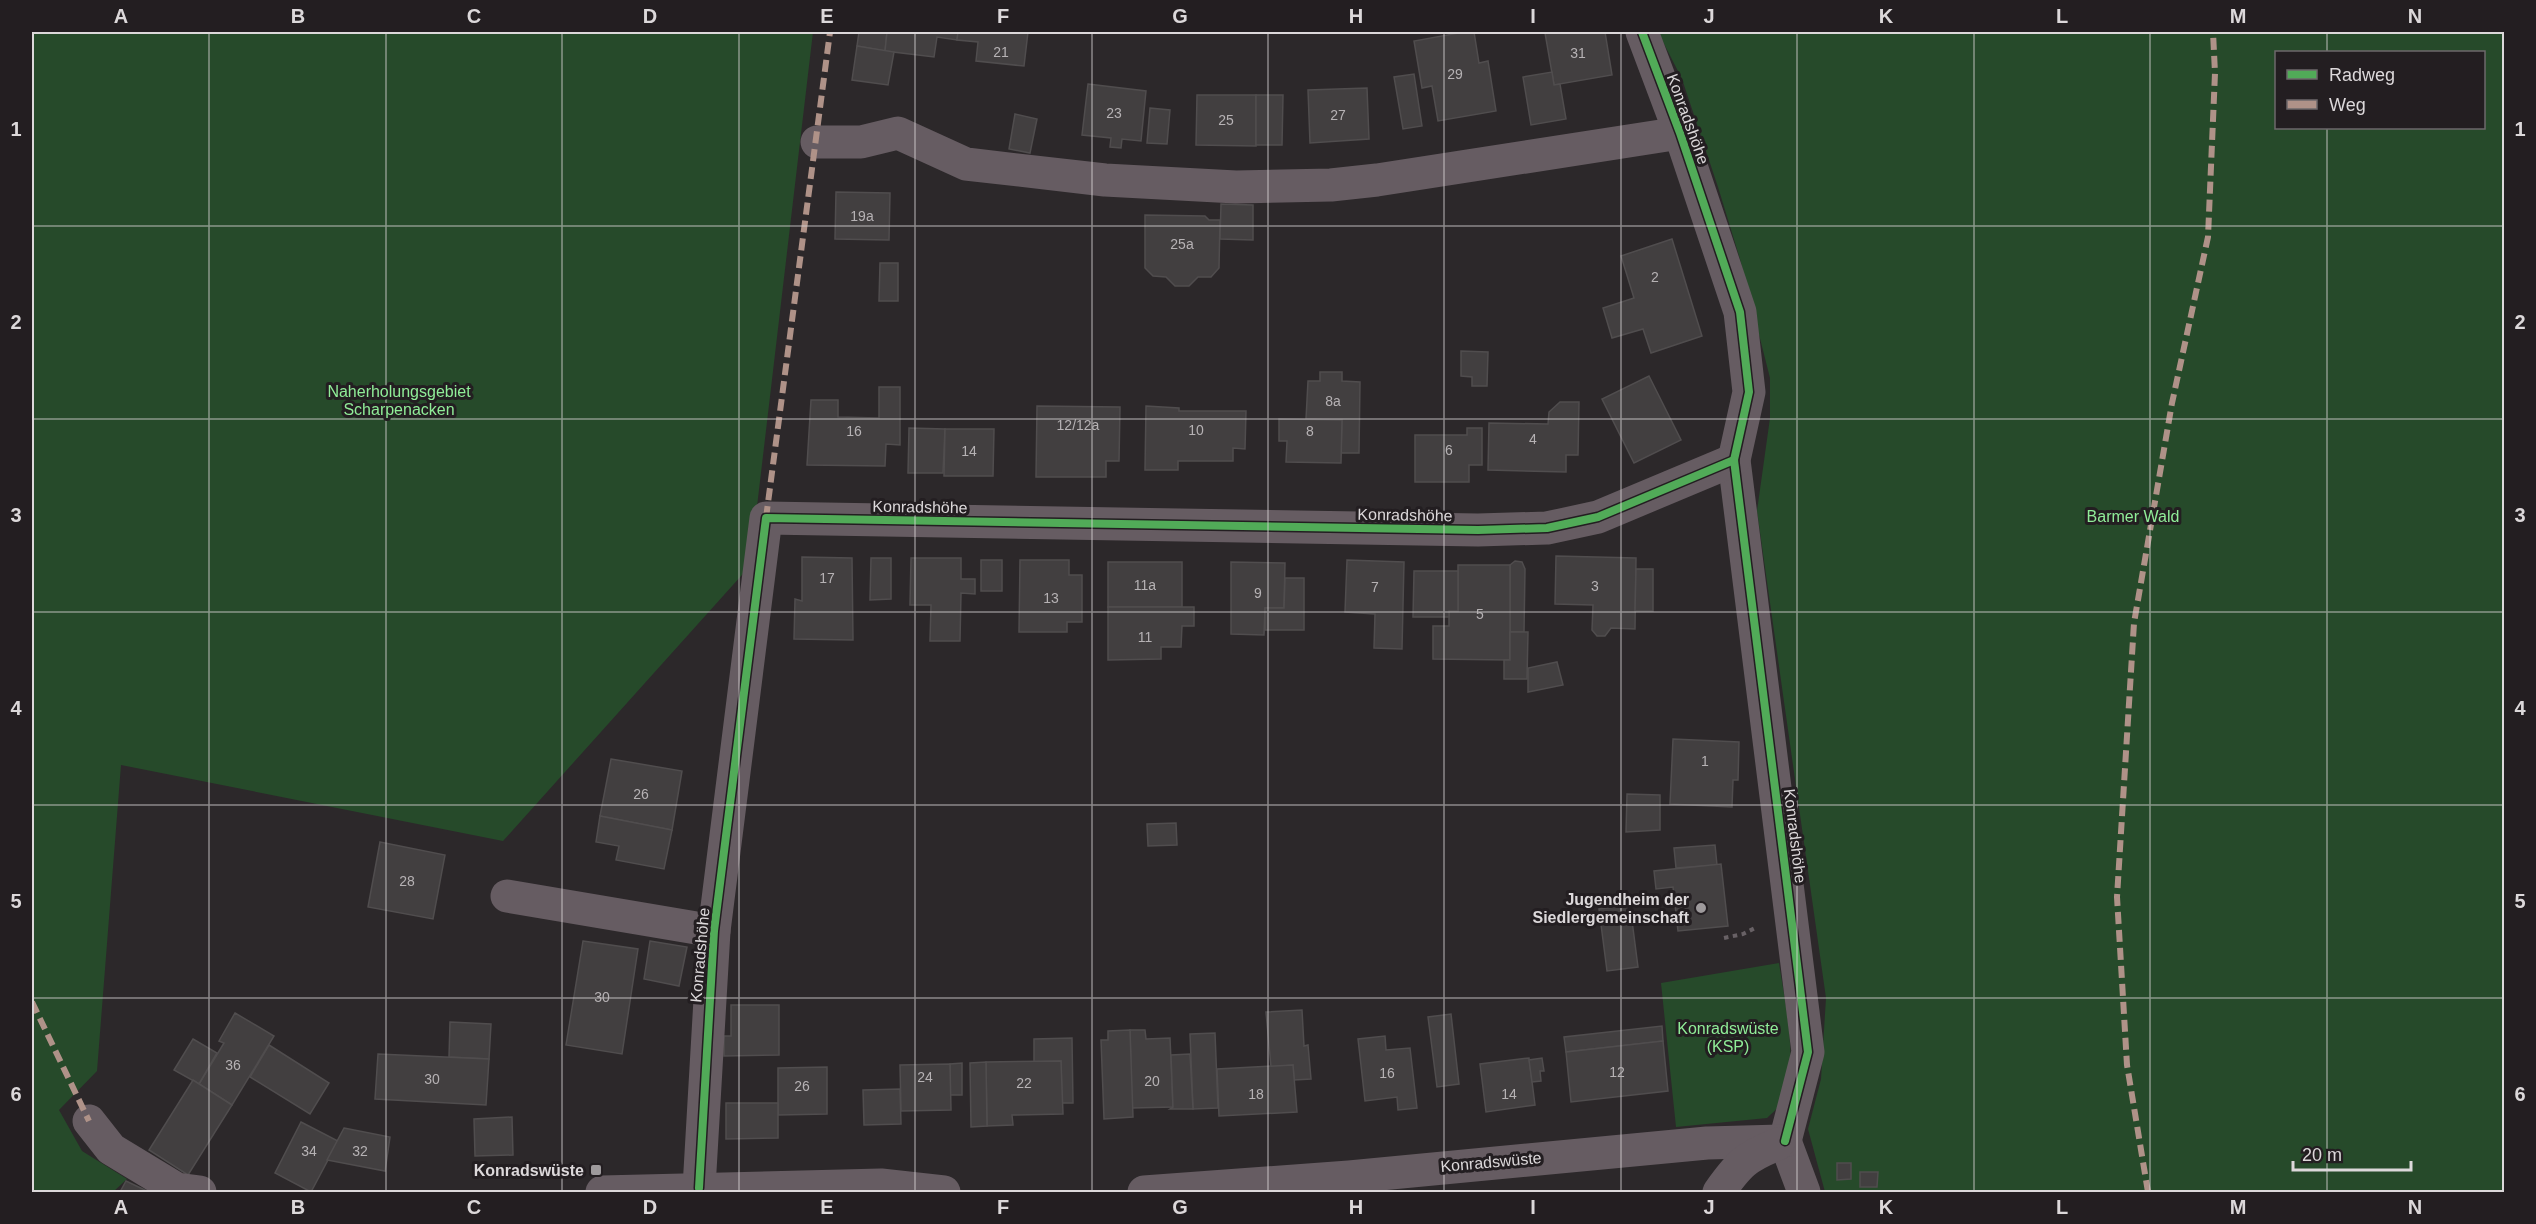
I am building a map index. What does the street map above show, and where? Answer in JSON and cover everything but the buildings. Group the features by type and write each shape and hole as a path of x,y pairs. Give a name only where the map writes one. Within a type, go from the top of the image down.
{"street":[{"name":"Konradshöhe","path":"1642,32 1680,133 1740,312 1749,392 1734,460 1808,1052 1785,1141"},
{"name":"Konradshöhe","path":"817,142 861,142 898,133 966,164 1105,180 1236,187 1331,185 1377,180 1680,133"},
{"name":"Konradshöhe","path":"699,1188 714,931 766,518 1478,530 1547,528 1598,517 1734,460"},
{"path":"507,896 714,931"},
{"path":"89,1121 111,1149 177,1189 200,1192"},
{"path":"1719,1192 1739,1164 1751,1155 1785,1141 1804,1192"},
{"name":"Konradswüste","path":"1144,1192 1349,1177 1707,1143 1785,1141"},
{"path":"602,1192 699,1188 885,1189 944,1192"}],"green space":[{"name":"Naherholungsgebiet Scharpenacken","path":"32,32 813,32 750,566 503,841 121,765 97,1071 59,1110 82,1151 127,1179 113,1192 32,1192"},
{"name":"Barmer Wald","path":"1658,32 2504,32 2504,1192 1825,1192 1808,1129 1821,1079 1826,998 1757,511 1770,418 1770,378 1740,259 1682,79"},
{"name":"Konradswüste (KSP)","path":"1779,963 1790,1050 1788,1085 1782,1103 1767,1118 1676,1127 1661,983"}],"marked path":[{"path":"766,518 830,32"},
{"path":"2148,1192 2127,1065 2117,897 2134,623 2172,403 2208,237 2215,73 2213,32"},
{"path":"32,1002 89,1121"}],"cycle path":[{"path":"1642,32 1680,133 1740,312 1749,392 1734,460 1808,1052 1785,1141"},
{"path":"699,1188 714,931 766,518 1478,530 1547,528 1598,517 1734,460"}],"place":[{"name":"Jugendheim der Siedlergemeinschaft","path":"1701,908"},
{"name":"Konradswüste","path":"596,1170"}]}
